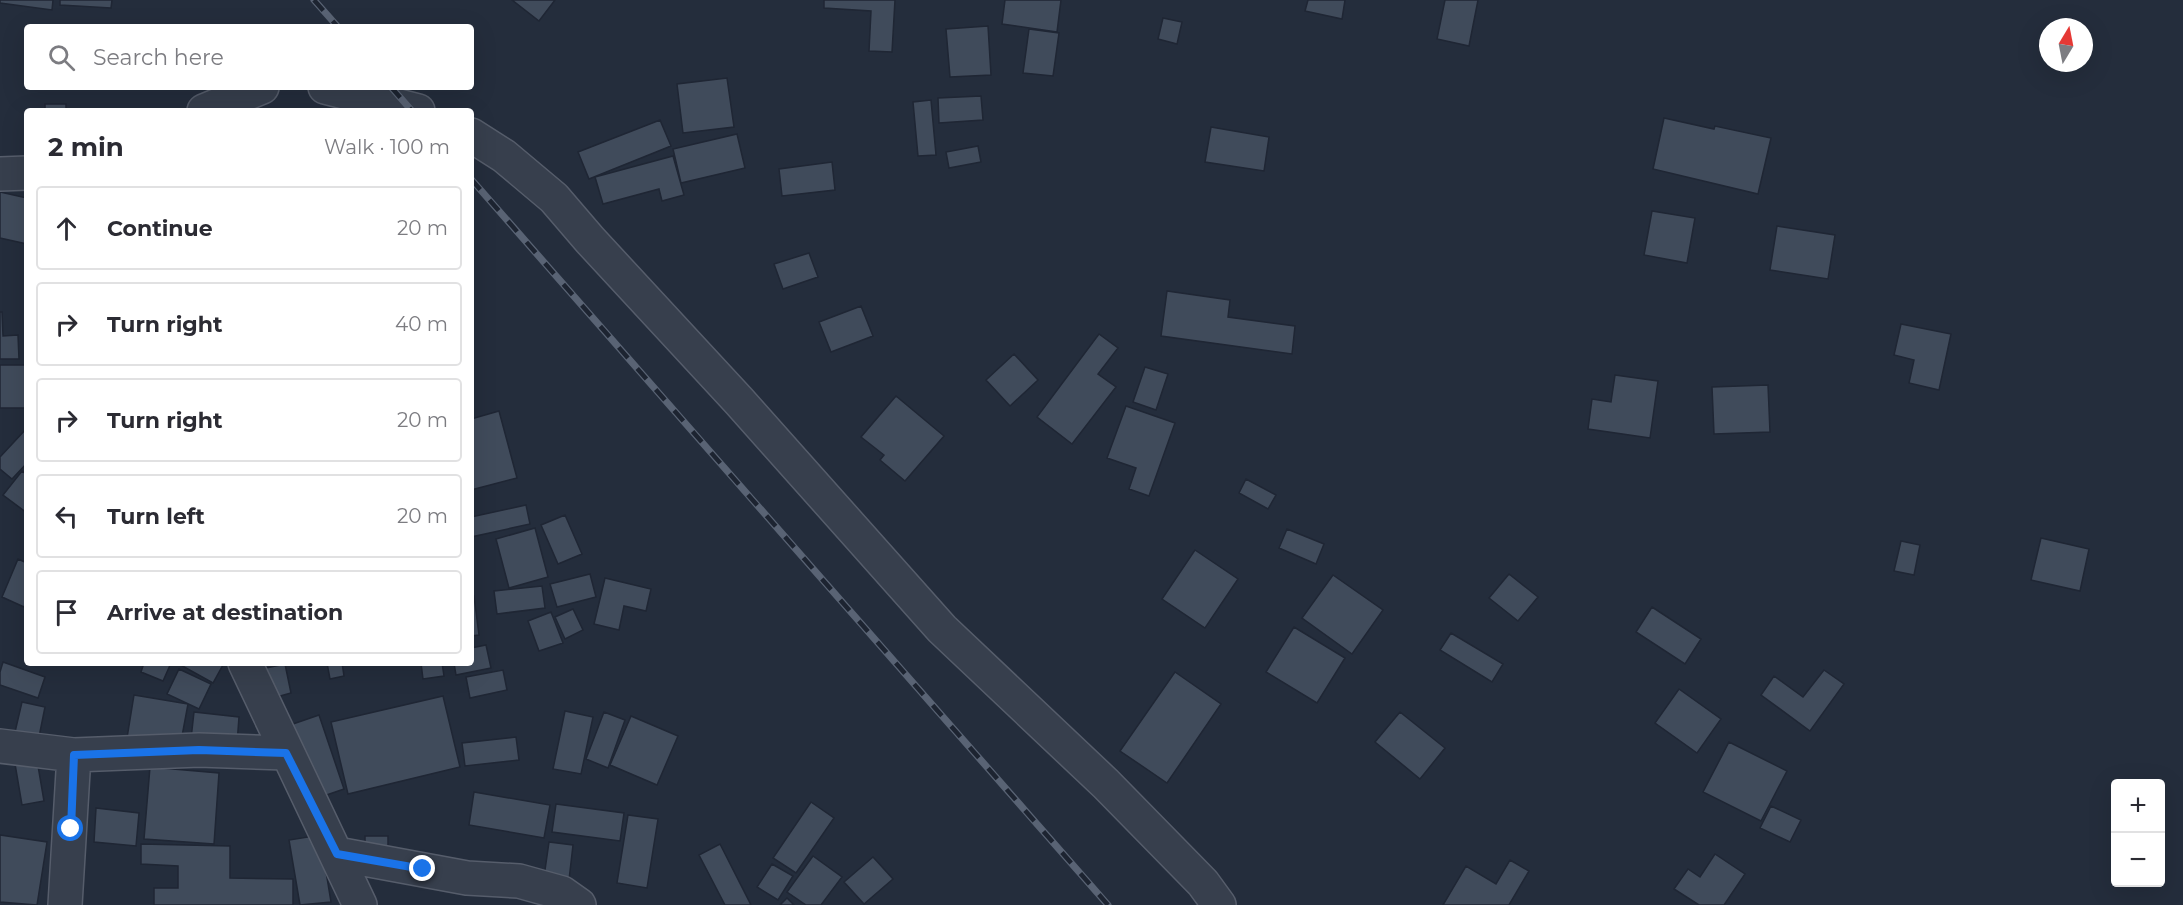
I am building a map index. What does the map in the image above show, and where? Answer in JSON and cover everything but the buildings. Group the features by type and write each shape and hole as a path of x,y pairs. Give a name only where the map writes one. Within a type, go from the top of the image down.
{"street":[{"path":"211,108 255,90"},
{"path":"338,90 406,108"},
{"path":"474,137 504,156 554,198 942,629 1106,784 1203,883 1219,905"},
{"path":"0,174 24,174"},
{"path":"246,666 360,905"},
{"path":"0,746 74,755 199,750 286,753"},
{"path":"65,905 74,755"},
{"path":"337,854 467,878 519,881 562,893 579,905"}],"railway":[{"path":"314,0 335,24"},
{"path":"394,90 409,108"},
{"path":"474,182 1108,905"}],"route":[{"path":"71,829 74,755 199,750 286,753 337,854 423,869"}]}
